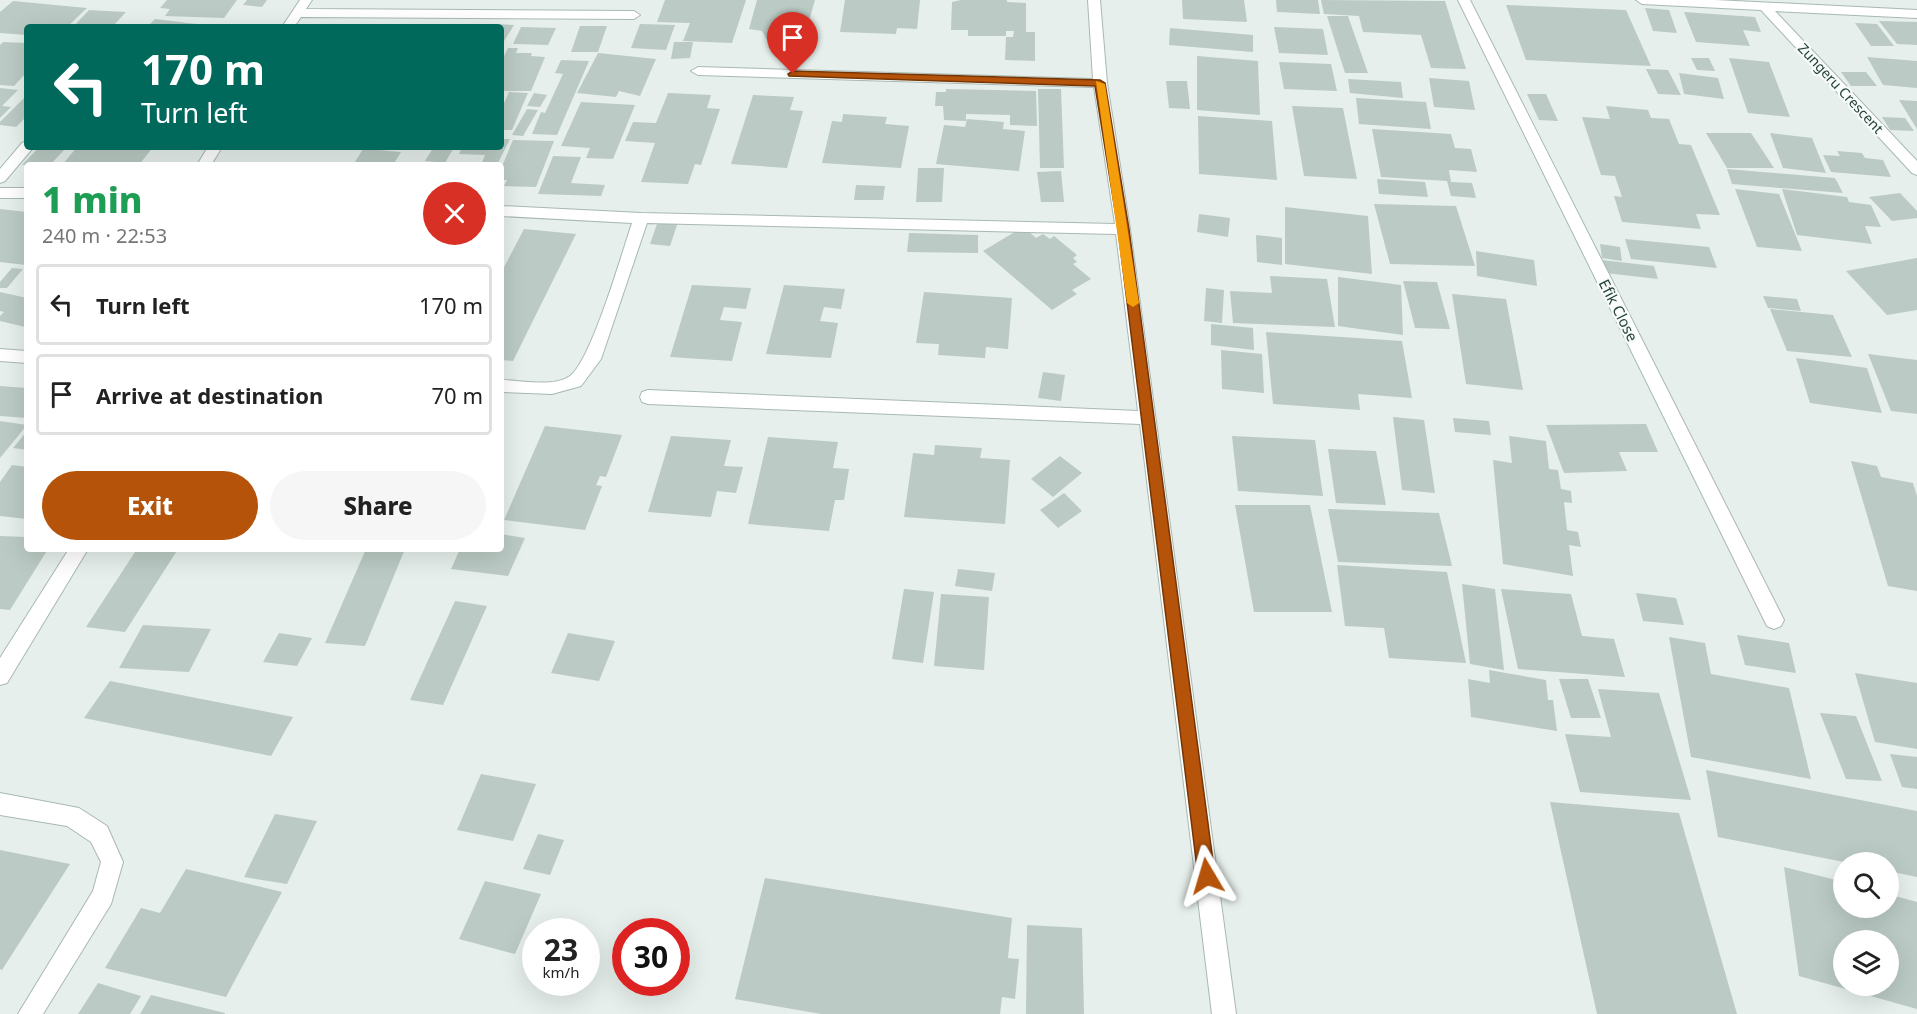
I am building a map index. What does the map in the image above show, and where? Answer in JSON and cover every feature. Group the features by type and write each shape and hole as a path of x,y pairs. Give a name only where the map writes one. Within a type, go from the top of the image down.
{"street":[{"path":"290,24 306,0"},
{"path":"1094,0 1100,83 1123,229 1224,1014"},
{"name":"Efik Close","path":"1464,0 1774,620"},
{"path":"1642,0 1917,14"},
{"name":"Zungeru Crescent","path":"1765,7 1917,170"},
{"path":"297,13 634,15"},
{"path":"698,71 1100,83"},
{"path":"0,178 24,150"},
{"path":"0,193 24,194"},
{"path":"504,211 641,218 1123,229"},
{"path":"504,386 552,388 575,381 593,359 641,218"},
{"path":"0,355 24,357"},
{"path":"648,397 1147,418"},
{"path":"0,676 9,650 77,552"},
{"path":"0,804 71,816 99,834 112,862 103,896 30,1014"}],"building":[{"path":"167,0 237,0 224,18 165,16 170,9 160,8"},
{"path":"247,0 267,0 262,7 243,5"},
{"path":"665,0 746,0 732,43 683,41 690,23 657,22"},
{"path":"757,0 815,0 806,31 790,30 787,42 767,40 762,31 749,29"},
{"path":"845,0 920,0 917,29 897,28 896,34 840,32"},
{"path":"1007,0 1007,2 1026,3 1026,32 1035,32 1035,61 1005,60 1006,37 1013,37 1014,31 1006,31 1006,36 968,36 968,30 951,30 952,2"},
{"path":"1182,0 1244,0 1247,22 1183,19"},
{"path":"1276,0 1318,0 1320,14 1277,12"},
{"path":"1321,0 1445,1 1466,69 1431,68 1421,35 1363,32 1359,16 1324,14"},
{"path":"13,1 87,8 70,24 24,24 24,35 0,33 0,12"},
{"path":"1506,5 1626,10 1651,66 1526,60"},
{"path":"1645,8 1669,10 1677,33 1653,31"},
{"path":"89,10 126,12 115,24 76,24"},
{"path":"1684,12 1755,17 1761,32 1743,30 1750,46 1696,42"},
{"path":"1327,16 1348,16 1368,73 1345,73"},
{"path":"155,19 196,24 150,24"},
{"path":"1879,21 1917,22 1917,45 1897,44"},
{"path":"1855,23 1877,24 1894,46 1871,46"},
{"path":"504,24 514,25 504,41"},
{"path":"640,24 675,25 666,50 631,48"},
{"path":"580,26 607,26 598,52 571,52"},
{"path":"521,27 556,28 548,45 513,44"},
{"path":"1274,27 1323,29 1328,55 1279,53"},
{"path":"1170,28 1253,35 1253,52 1169,45"},
{"path":"3,42 24,43 24,75 14,86 0,85 0,45"},
{"path":"674,42 693,42 690,58 671,59"},
{"path":"508,48 518,48 516,53 532,53 531,56 545,57 531,91 504,91 504,56"},
{"path":"598,53 656,59 640,96 619,91 616,97 577,93"},
{"path":"1197,56 1258,61 1260,115 1197,110"},
{"path":"1867,57 1917,61 1917,88 1883,85"},
{"path":"1691,58 1709,58 1715,71 1697,70"},
{"path":"1729,58 1769,62 1790,117 1748,113"},
{"path":"561,60 589,61 557,135 532,134 541,112 545,113 563,74 555,73"},
{"path":"1279,62 1331,64 1337,91 1284,89"},
{"path":"1646,69 1668,70 1681,95 1658,94"},
{"path":"1841,72 1866,72 1877,86 1851,86"},
{"path":"1679,73 1718,78 1724,99 1684,94"},
{"path":"1429,78 1469,81 1475,110 1434,107"},
{"path":"1348,79 1401,82 1403,98 1350,93"},
{"path":"1166,81 1187,81 1190,109 1169,108"},
{"path":"0,88 18,90 2,106 11,107 0,118"},
{"path":"946,89 1036,91 1037,126 1010,125 1010,115 966,114 966,121 944,120 943,106 935,106 936,92 946,92"},
{"path":"1038,89 1061,89 1064,168 1040,168"},
{"path":"509,92 528,93 512,130 504,130 504,103"},
{"path":"534,93 547,95 540,107 527,106"},
{"path":"668,93 711,95 707,108 720,109 701,165 695,164 688,184 641,182 655,143 625,141 633,122 656,123"},
{"path":"1527,94 1546,94 1558,121 1539,120"},
{"path":"753,95 794,97 790,110 803,111 787,168 731,164"},
{"path":"24,98 24,119 16,127 0,125 0,122"},
{"path":"1356,98 1426,102 1431,129 1359,124"},
{"path":"1899,100 1917,101 1917,129"},
{"path":"581,102 635,105 613,159 586,158 590,148 561,146"},
{"path":"1292,106 1343,108 1357,179 1304,176"},
{"path":"1606,106 1648,110 1651,118 1669,119 1679,144 1691,145 1720,215 1696,214 1701,229 1622,222 1614,196 1622,197 1615,176 1601,175 1582,117 1610,119"},
{"path":"527,109 538,110 523,136 512,135"},
{"path":"843,114 887,117 885,124 909,126 901,168 822,163 832,121 842,122"},
{"path":"1198,116 1272,121 1277,180 1199,174"},
{"path":"1882,117 1905,118 1914,131 1890,130"},
{"path":"967,119 1004,122 1003,129 1025,131 1019,171 936,164 944,125 965,127"},
{"path":"1372,129 1451,134 1455,148 1471,149 1477,172 1449,170 1451,182 1472,183 1476,198 1451,196 1447,181 1381,177"},
{"path":"1706,133 1751,133 1774,168 1727,168"},
{"path":"1770,133 1812,138 1826,173 1783,168"},
{"path":"504,139 510,139 498,162 482,162 485,155 459,154 461,150 504,150"},
{"path":"513,140 554,141 536,187 504,186 507,180 504,180 504,162"},
{"path":"36,150 64,150 53,162 25,162"},
{"path":"74,150 151,150 141,162 64,162"},
{"path":"362,150 401,152 395,162 355,162"},
{"path":"432,150 452,150 446,162 425,161"},
{"path":"1837,151 1862,153 1865,158 1883,160 1891,177 1831,172 1823,155 1840,156"},
{"path":"553,156 581,157 571,183 605,185 601,196 538,194"},
{"path":"918,168 944,168 942,202 916,202"},
{"path":"1727,169 1835,178 1843,193 1732,184"},
{"path":"1061,171 1064,202 1041,202 1037,172"},
{"path":"1377,179 1425,182 1428,197 1379,194"},
{"path":"856,185 885,186 883,200 854,200"},
{"path":"1735,189 1779,194 1802,251 1757,247"},
{"path":"1782,189 1847,197 1849,202 1871,205 1881,227 1865,226 1872,244 1797,235"},
{"path":"1900,193 1917,211 1917,218 1892,221 1869,197"},
{"path":"1374,204 1456,206 1475,266 1390,264"},
{"path":"1285,207 1368,216 1372,274 1285,264"},
{"path":"0,209 24,212 24,265 0,262"},
{"path":"1199,214 1230,218 1228,237 1197,232"},
{"path":"658,221 678,222 670,246 650,244"},
{"path":"524,229 576,234 513,361 504,360 504,267"},
{"path":"1018,230 1022,233 1027,230 1036,238 1043,234 1050,239 1054,236 1077,255 1073,258 1077,262 1073,264 1091,279 1072,290 1077,294 1052,310 983,251"},
{"path":"909,233 978,235 978,253 907,252"},
{"path":"1256,235 1282,238 1282,265 1257,262"},
{"path":"1625,239 1709,247 1717,268 1631,259"},
{"path":"1600,244 1620,247 1622,261 1602,258"},
{"path":"1476,251 1534,260 1537,286 1477,276"},
{"path":"1917,258 1917,310 1887,315 1846,271"},
{"path":"1602,260 1654,266 1658,279 1605,273"},
{"path":"12,268 23,269 7,288 0,288 0,282"},
{"path":"1270,276 1327,279 1335,327 1233,323 1230,291 1272,293"},
{"path":"1338,277 1401,285 1403,335 1338,326"},
{"path":"1403,281 1437,282 1450,329 1415,328"},
{"path":"692,285 751,288 746,309 724,307 720,320 742,322 732,361 670,357"},
{"path":"784,285 845,289 841,309 824,307 820,321 838,323 831,358 766,354"},
{"path":"1206,288 1224,290 1222,323 1204,321"},
{"path":"0,292 24,297 24,327 0,321 0,316 4,312 0,311"},
{"path":"924,292 1012,298 1008,349 986,347 985,358 938,355 939,344 916,343"},
{"path":"1452,294 1506,299 1523,390 1466,384"},
{"path":"1763,296 1797,299 1801,311 1768,308"},
{"path":"1770,309 1833,315 1852,357 1787,351"},
{"path":"1211,324 1253,328 1254,350 1211,345"},
{"path":"1266,332 1402,341 1412,398 1358,394 1360,410 1273,404"},
{"path":"1221,350 1262,354 1264,393 1222,389"},
{"path":"1868,354 1917,360 1917,414 1891,411"},
{"path":"1796,358 1867,368 1882,413 1810,403"},
{"path":"1043,372 1065,375 1061,401 1038,398"},
{"path":"0,386 24,388 24,418 0,416"},
{"path":"1393,417 1424,420 1435,493 1402,490"},
{"path":"1453,418 1489,421 1491,435 1455,432"},
{"path":"0,421 24,425 24,429 0,458"},
{"path":"1646,424 1658,452 1619,452 1627,471 1564,473 1546,425"},
{"path":"545,426 622,435 606,477 600,476 596,485 602,486 585,530 504,520"},
{"path":"24,435 24,450 13,448"},
{"path":"671,436 731,440 724,466 743,467 736,493 717,491 711,517 648,512"},
{"path":"1232,436 1315,440 1323,496 1238,491"},
{"path":"1509,436 1546,441 1549,469 1558,470 1561,489 1571,491 1572,503 1564,502 1567,530 1578,532 1581,547 1569,545 1573,576 1503,564 1493,460 1512,463"},
{"path":"768,437 838,442 833,468 849,469 844,500 835,500 829,531 748,524"},
{"path":"935,445 982,448 980,458 1010,460 1005,524 904,517 913,453 934,455"},
{"path":"1328,449 1376,451 1386,505 1336,503"},
{"path":"1060,456 1082,473 1053,497 1031,479"},
{"path":"1851,461 1877,466 1881,477 1913,483 1917,496 1917,591 1888,586"},
{"path":"12,465 24,467 24,519 0,516 0,482"},
{"path":"1064,493 1082,511 1058,528 1040,510"},
{"path":"1235,505 1310,505 1332,612 1254,612"},
{"path":"1328,509 1439,513 1452,566 1338,562"},
{"path":"504,534 525,538 508,576 451,569 459,552 504,552"},
{"path":"0,536 24,537 24,552 46,552 10,610 0,609"},
{"path":"135,552 176,552 125,632 86,627"},
{"path":"365,552 404,552 365,646 325,643"},
{"path":"1337,565 1447,572 1466,663 1389,658 1384,628 1345,626"},
{"path":"958,569 995,573 992,591 955,586"},
{"path":"1462,584 1495,589 1504,670 1470,664"},
{"path":"904,589 934,592 923,663 892,659"},
{"path":"1501,589 1571,594 1582,636 1614,639 1625,677 1518,669"},
{"path":"1636,593 1676,598 1684,625 1643,621"},
{"path":"941,594 989,597 984,670 934,666"},
{"path":"455,601 487,606 443,705 410,700"},
{"path":"143,625 211,629 189,672 119,668"},
{"path":"279,633 312,638 297,666 263,662"},
{"path":"568,633 615,641 599,681 551,673"},
{"path":"1737,635 1789,643 1796,673 1745,665"},
{"path":"1669,637 1705,643 1711,674 1789,688 1811,779 1691,757"},
{"path":"1489,670 1546,680 1548,700 1553,700 1557,731 1471,717 1468,679 1490,683"},
{"path":"1855,673 1917,683 1917,749 1875,742"},
{"path":"1559,679 1588,679 1601,718 1571,718"},
{"path":"110,681 293,717 271,756 84,718"},
{"path":"1598,689 1659,693 1691,800 1580,792 1565,734 1611,737"},
{"path":"1820,713 1856,716 1882,781 1846,779"},
{"path":"1890,754 1917,757 1917,789 1902,787"},
{"path":"1706,770 1917,811 1917,877 1899,873 1899,852 1833,852 1833,860 1718,837"},
{"path":"481,774 536,784 513,841 457,830"},
{"path":"1550,802 1679,813 1737,1014 1597,1014"},
{"path":"275,814 317,821 287,884 244,877"},
{"path":"538,834 564,840 550,875 523,869"},
{"path":"0,850 70,864 2,970 0,969"},
{"path":"1784,867 1833,879 1833,918 1899,918 1899,897 1917,902 1917,1009 1871,996 1899,996 1899,930 1833,930 1833,986 1799,976"},
{"path":"186,869 282,892 226,997 105,968 141,908 160,913"},
{"path":"765,878 1012,918 1008,958 1019,959 1015,999 1002,997 1000,1014 821,1014 735,999"},
{"path":"485,881 541,894 531,918 522,918 522,938 515,954 459,939"},
{"path":"1027,925 1082,928 1084,1014 1026,1014"},
{"path":"98,983 141,996 130,1014 78,1014"},
{"path":"151,995 225,1013 225,1014 140,1014"}],"slow traffic":[{"path":"1100,84 1133,303"}],"route":[{"path":"793,74 1100,83 1123,229 1207,876"}]}
